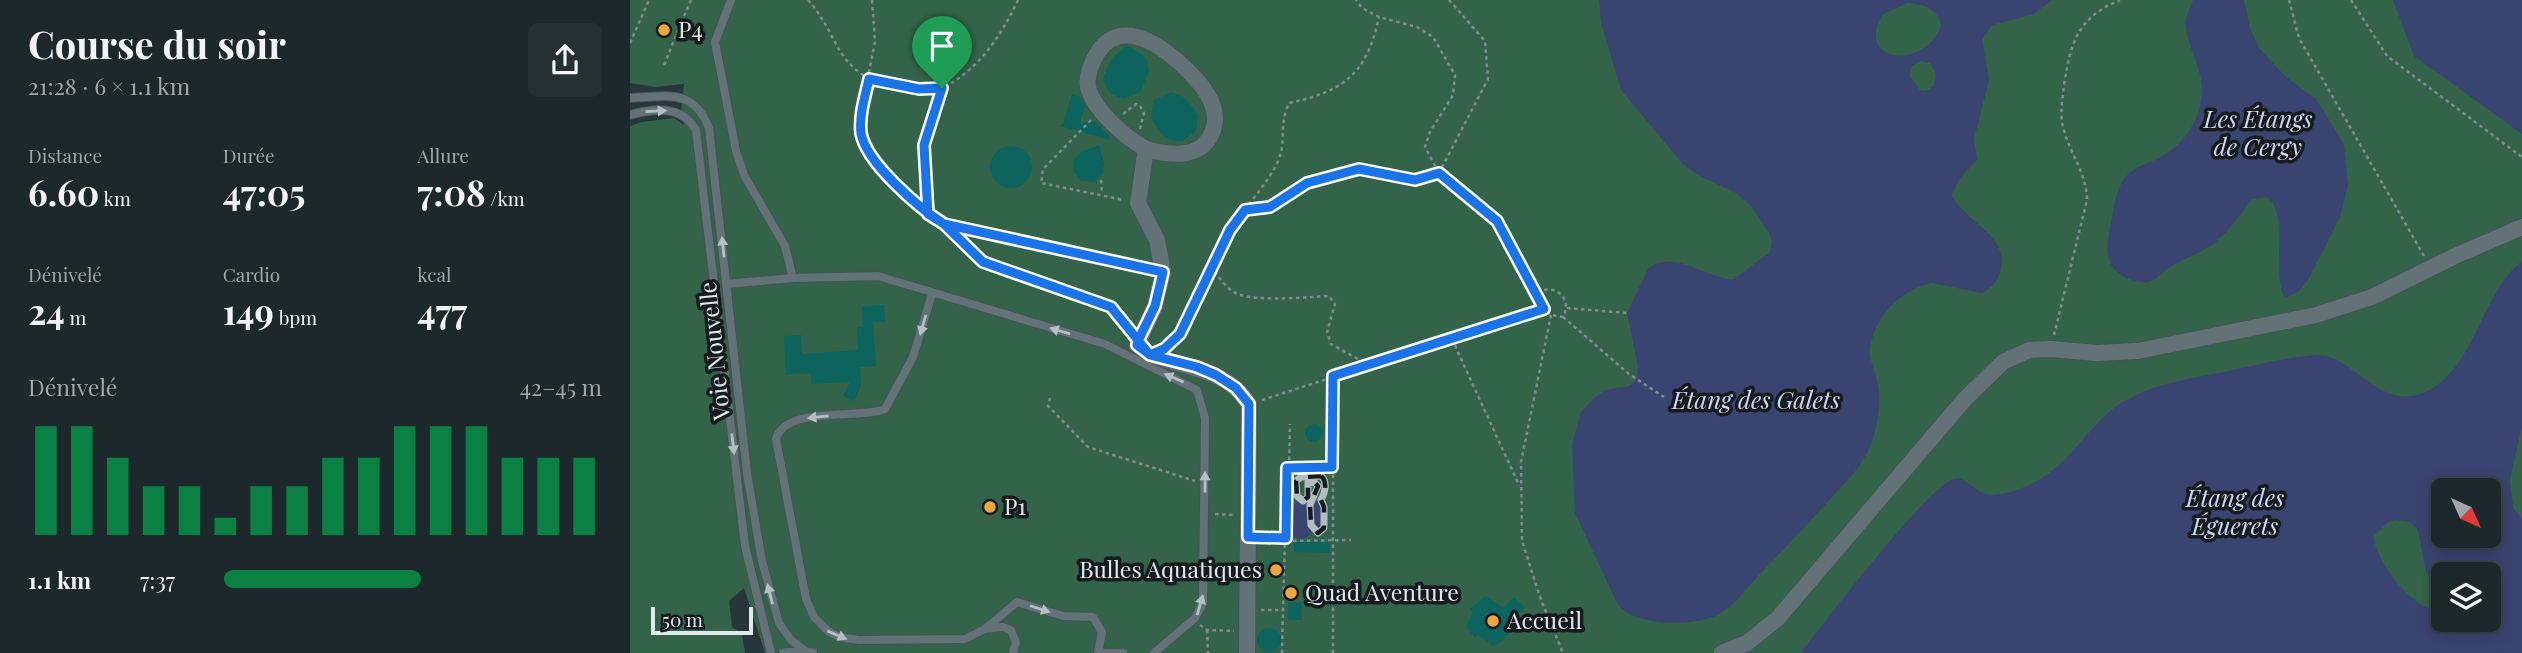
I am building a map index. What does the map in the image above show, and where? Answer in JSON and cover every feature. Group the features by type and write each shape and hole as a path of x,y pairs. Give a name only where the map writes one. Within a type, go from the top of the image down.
{"street":[{"path":"1125,35 1143,38 1181,65 1209,96 1215,118 1213,131 1201,147 1186,154 1168,155 1141,146 1101,110 1093,100 1087,84 1095,56 1109,40 1125,35"},
{"path":"1141,146 1138,203 1157,240 1163,272 1155,306 1137,345 1150,355 1197,367 1216,375 1236,388 1249,404 1247,653"},
{"path":"1722,653 1747,643 1778,618 1964,400 1994,369 2020,354 2051,349 2118,353 2257,329 2316,315 2353,303 2522,228"}],"lane":[{"path":"731,0 716,41 739,164 776,227 785,246 793,278"},
{"name":"Voie Nouvelle","path":"630,99 680,97 693,104 706,121 711,137 747,473 762,561 779,623 791,639 809,652"},
{"name":"Voie Nouvelle","path":"630,115 672,111 687,117 696,130 745,546 771,653"},
{"path":"727,284 793,278 878,276 1105,344 1191,385 1200,394 1204,410 1201,608 1192,622 1154,653"},
{"path":"932,294 913,357 885,409 801,419 780,430 776,439 806,599 814,617 828,631 839,637 859,640 958,640 969,639 985,629 1017,602 1063,616 1093,617 1102,632 1100,653 1123,653"},
{"path":"985,629 1003,627 1011,630 1016,643 1013,653"},
{"path":"783,653 809,652"}],"path":[{"path":"630,43 649,0"},
{"path":"664,65 691,0"},
{"path":"808,0 858,75 919,89 942,88 959,80 993,47 1018,0"},
{"path":"872,0 875,42 861,112 861,135 872,159 928,214 944,224 983,262 1111,307 1139,339"},
{"path":"1356,0 1362,8 1417,27 1433,37 1455,75 1453,95 1430,132 1425,147 1439,173 1497,221 1544,309 1551,316 1563,317 1629,374 1664,397"},
{"path":"1245,210 1270,207 1307,183 1359,169 1415,180 1439,173 1488,79 1485,41 1448,0"},
{"path":"2051,349 2087,200 2085,183 2062,124 2067,65 2073,41 2082,26 2096,12 2120,0"},
{"path":"2289,0 2299,38 2431,268"},
{"path":"2351,0 2386,56 2522,157"},
{"path":"1150,355 1164,349 1180,334 1230,230 1276,163 1282,148 1282,119 1289,103 1336,87 1356,73 1373,44 1379,16"},
{"path":"682,21 716,41"},
{"path":"928,214 924,145 942,88"},
{"path":"1113,122 1131,107 1140,106 1144,113 1141,146"},
{"path":"1101,110 1043,169 1041,183 1138,203"},
{"path":"1101,180 1102,195"},
{"path":"944,224 1163,272"},
{"path":"1212,265 1218,278 1238,294 1265,297 1329,296 1335,304 1327,332 1331,344 1369,365"},
{"path":"1544,309 1539,296 1544,290 1558,292 1566,300 1567,309 1563,317"},
{"path":"1249,404 1544,309"},
{"path":"1567,309 1627,313"},
{"path":"1551,316 1521,462 1520,488 1522,541 1541,600 1563,653"},
{"path":"1452,339 1520,488"},
{"path":"1333,376 1333,653"},
{"path":"1050,398 1048,406 1088,447 1193,481 1205,481"},
{"path":"1282,653 1285,477 1289,467 1290,424"},
{"path":"1289,467 1332,467"},
{"path":"1214,514 1238,515"},
{"path":"1248,537 1351,540"},
{"path":"1246,610 1283,610"},
{"path":"1207,630 1208,653"}],"green space":[{"path":"630,0 2522,0 2522,653 765,653 744,588 729,601 732,627 742,634 745,653 630,653 630,126 674,118 684,125 681,112 684,84 655,87 630,83"}],"water":[{"name":"Étang des Galets","path":"1599,0 2052,0 2034,14 1992,25 1982,40 1989,80 1974,139 1977,159 1959,180 1952,195 1999,249 2002,259 1997,279 1982,293 1932,283 1910,291 1891,306 1877,326 1870,349 1879,389 1879,407 1874,436 1864,459 1848,480 1735,602 1719,614 1696,621 1652,621 1638,618 1618,605 1575,513 1572,444 1581,412 1593,399 1605,390 1630,386 1637,378 1638,366 1627,313 1648,269 1668,261 1734,279 1770,252 1772,242 1751,206 1736,193 1698,175 1682,163 1621,90 1601,23","holes":["1907,3 1924,6 1934,12 1941,26 1933,40 1921,50 1908,55 1885,52 1878,44 1876,31 1882,15","1921,61 1930,63 1936,74 1934,86 1926,91 1920,90 1910,76 1912,66"]},
{"name":"Les Étangs de Cergy","path":"2193,0 2244,0 2250,28 2259,48 2286,77 2316,99 2344,144 2348,185 2340,217 2308,280 2298,292 2287,297 2280,285 2278,216 2267,197 2252,199 2230,228 2214,243 2173,265 2152,281 2139,282 2124,277 2116,271 2108,257 2110,228 2122,182 2133,170 2164,156 2176,146 2192,127 2198,113 2202,86 2189,42 2186,20"},
{"path":"2393,0 2522,0 2522,134 2414,56"},
{"name":"Étang des Éguerets","path":"2522,261 2522,426 2510,480 2513,508 2522,518 2522,653 1801,653 1900,530 1922,505 1954,479 1962,479 1986,494 2019,489 2049,474 2109,412 2137,394 2185,380 2285,359 2316,355 2330,357 2383,390 2397,396 2413,396 2431,389 2446,378 2458,364 2508,275"}],"building":[{"path":"1126,46 1146,58 1149,72 1140,92 1124,99 1111,94 1105,85 1104,76 1112,58"},
{"path":"1171,92 1186,98 1198,115 1196,131 1182,141 1163,136 1151,119 1153,101"},
{"path":"1072,94 1080,97 1085,106 1080,123 1096,122 1109,135 1110,140 1060,126 1063,124"},
{"path":"1099,145 1104,164 1103,173 1094,182 1081,181 1073,171 1074,159 1081,152"},
{"path":"1011,146 1026,152 1032,167 1026,182 1011,188 996,182 990,167 996,152"},
{"path":"884,305 885,322 873,322 876,366 860,367 861,385 854,401 843,396 850,382 811,384 811,373 786,375 784,336 801,335 802,354 858,350 857,327 863,327 862,306"},
{"path":"1314,424 1320,427 1323,433 1320,439 1314,442 1308,439 1305,433 1308,427"},
{"path":"1294,542 1330,542 1330,553 1294,552"},
{"name":"Accueil","path":"1486,596 1503,608 1514,597 1525,608 1515,619 1520,623 1494,646 1478,635 1475,638 1466,626 1473,612 1470,609"},
{"path":"1302,602 1302,620 1288,620 1288,603"},
{"path":"1269,628 1277,632 1281,640 1277,648 1269,652 1261,648 1257,640 1261,632"}],"waterway":[{"path":"1304,508 1308,519 1315,518 1316,509 1319,508 1318,526 1307,527 1301,533 1297,529 1296,510 1304,508"}],"railway":[{"path":"1321,476 1325,484 1321,500 1324,507 1324,528 1318,533 1311,525 1310,505 1318,486 1314,482 1308,483 1308,497 1303,501 1297,496 1296,481 1301,477 1321,476"}],"place":[{"name":"P4","path":"664,30"},
{"name":"P1","path":"990,507"},
{"name":"Bulles Aquatiques","path":"1276,570"},
{"name":"Quad Aventure","path":"1291,593"},
{"name":"Accueil","path":"1493,621"}],"route":[{"path":"942,88 919,89 869,79 861,112 861,135 872,159 928,214 944,224 1163,272 1155,306 1139,339 1137,345 1150,355 1164,349 1180,334 1230,230 1245,210 1270,207 1307,183 1359,169 1415,180 1439,173 1497,221 1544,309 1333,376 1332,467 1287,468 1286,538 1248,537 1249,404 1236,388 1197,367 1150,355 1139,339 1126,328 1111,307 983,262 944,224 928,214 923,167 924,145 942,88"}]}
